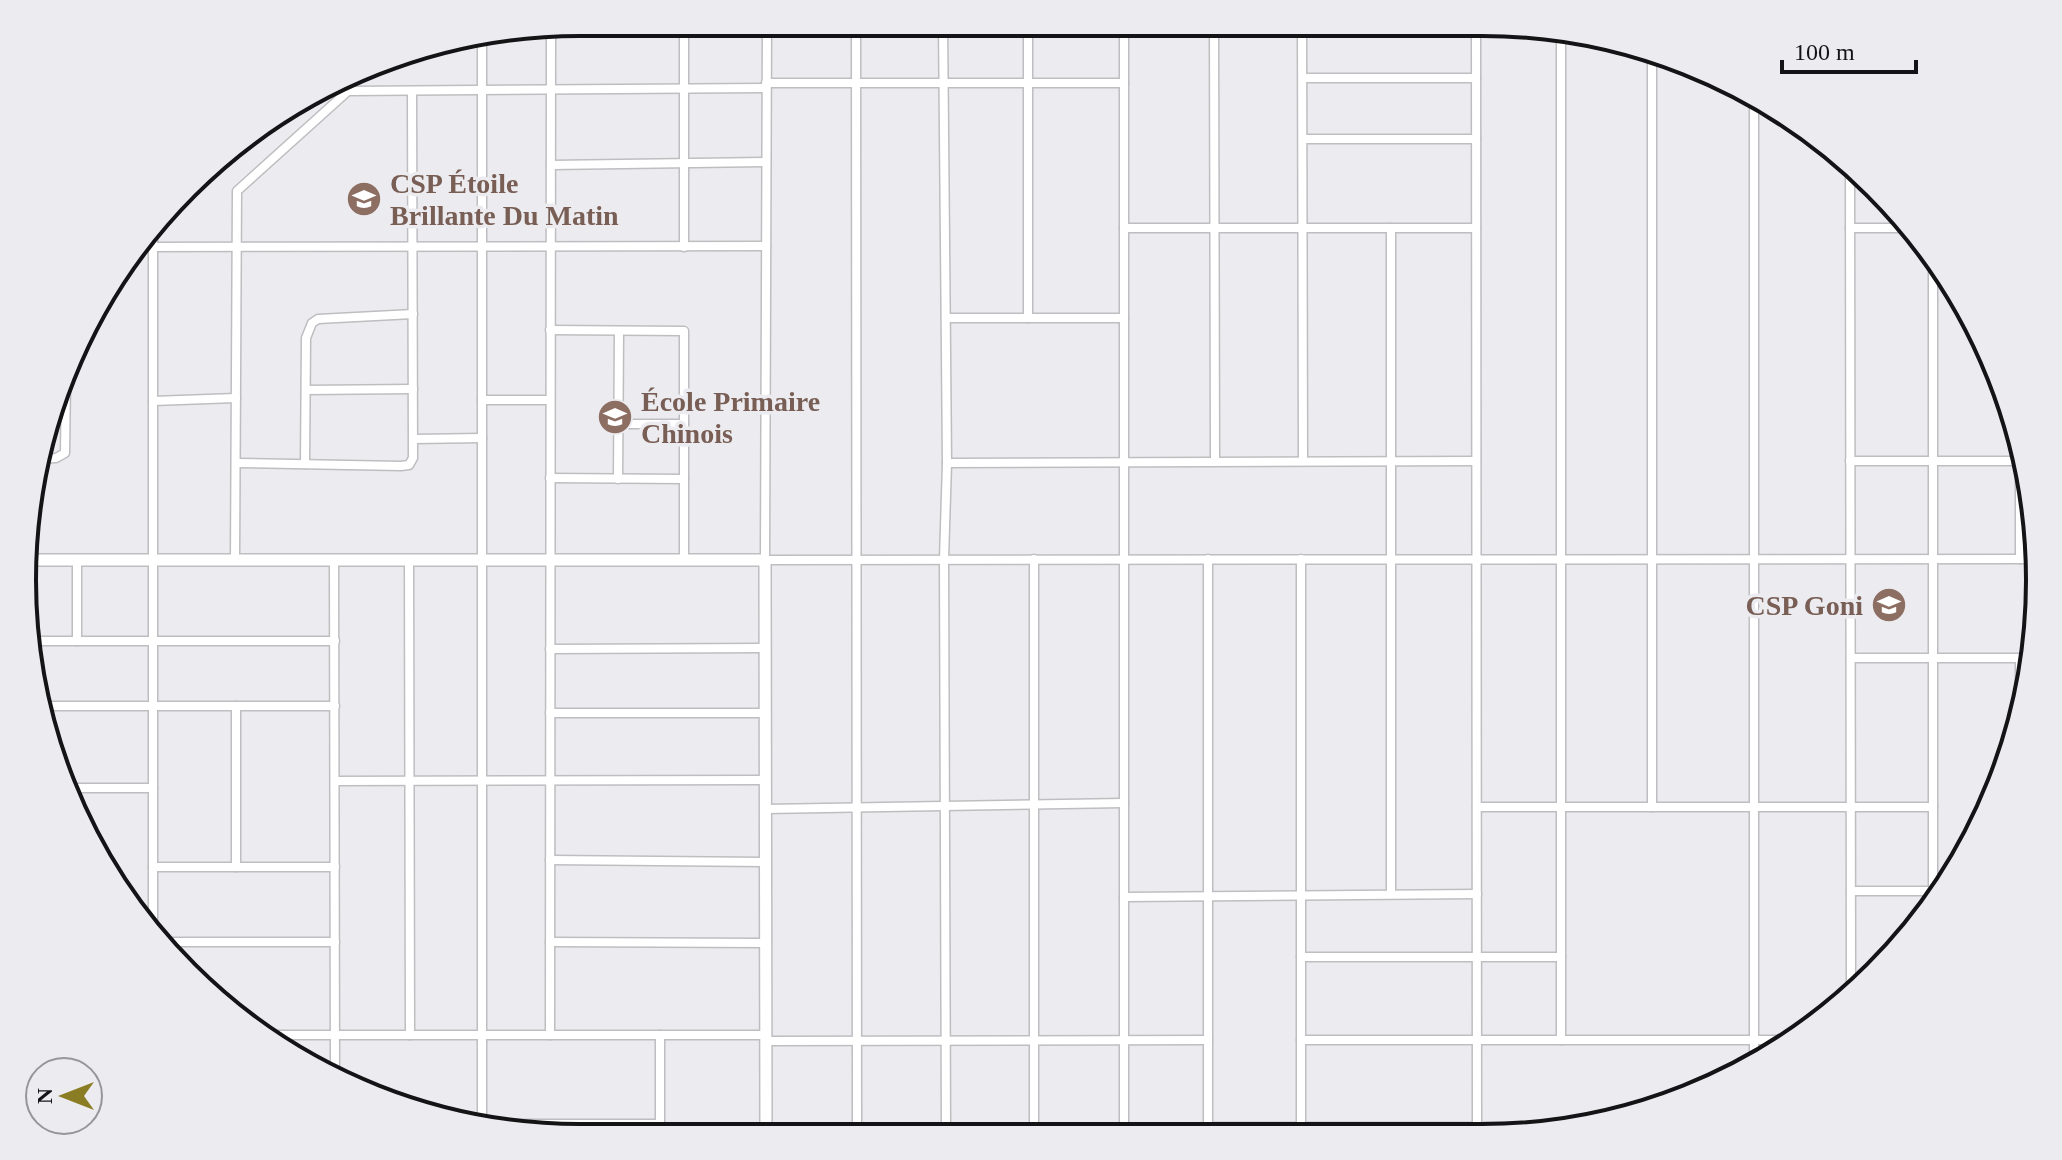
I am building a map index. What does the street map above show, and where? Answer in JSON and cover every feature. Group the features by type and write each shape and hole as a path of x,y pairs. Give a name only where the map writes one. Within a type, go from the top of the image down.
{"street":[{"path":"684,36 684,247"},
{"path":"766,1124 767,36"},
{"path":"856,36 857,1124"},
{"path":"943,36 947,463 944,559 946,1124"},
{"path":"1028,36 1028,318"},
{"path":"1124,36 1124,1124"},
{"path":"1214,36 1215,461"},
{"path":"1302,36 1303,461"},
{"path":"1476,36 1477,1124"},
{"path":"550,1035 551,37"},
{"path":"1561,42 1561,1040"},
{"path":"481,1115 482,45"},
{"path":"1652,64 1652,807"},
{"path":"1303,78 1476,78"},
{"path":"235,560 237,191 348,91 684,90 856,83 1124,83"},
{"path":"236,463 409,465 413,458 412,91"},
{"path":"1754,109 1754,1051"},
{"path":"1303,139 1476,139"},
{"path":"551,165 766,162"},
{"path":"1850,179 1851,980"},
{"path":"1124,228 1476,228"},
{"path":"1391,228 1391,894"},
{"path":"1850,228 1897,228"},
{"path":"153,243 153,917"},
{"path":"150,247 766,246"},
{"path":"1933,277 1936,880"},
{"path":"305,464 306,338 312,323 318,319 413,314"},
{"path":"946,318 1124,318"},
{"path":"550,330 684,331 684,560"},
{"path":"618,479 619,331"},
{"path":"306,390 413,389"},
{"path":"153,401 236,398"},
{"path":"482,400 550,400"},
{"path":"50,458 65,453 64,410"},
{"path":"618,424 684,424"},
{"path":"414,439 482,438"},
{"path":"947,463 1476,461"},
{"path":"1850,461 2013,461"},
{"path":"550,478 684,479"},
{"path":"2020,559 2021,509"},
{"path":"1034,559 1034,1124"},
{"path":"1208,559 1208,1124"},
{"path":"1301,559 1301,1124"},
{"path":"37,560 2025,559"},
{"path":"77,560 77,641"},
{"path":"334,560 335,1066"},
{"path":"409,560 410,1035"},
{"path":"40,641 335,641"},
{"path":"550,649 766,648"},
{"path":"1851,658 2020,658"},
{"path":"51,706 335,706"},
{"path":"236,706 236,867"},
{"path":"550,713 766,713"},
{"path":"335,781 766,780"},
{"path":"77,788 153,788"},
{"path":"766,809 1124,803"},
{"path":"1477,807 1933,807"},
{"path":"550,860 766,862"},
{"path":"153,867 335,867"},
{"path":"1851,891 1926,894"},
{"path":"1124,897 1477,894"},
{"path":"174,942 335,942"},
{"path":"550,942 766,943"},
{"path":"1301,957 1561,957"},
{"path":"283,1035 660,1035 857,1041 1208,1040"},
{"path":"580,1124 660,1124 660,1035"},
{"path":"1301,1040 1771,1040"}],"place":[{"name":"CSP Étoile Brillante Du Matin","path":"364,199"},
{"name":"École Primaire Chinois","path":"615,417"},
{"name":"CSP Goni","path":"1889,605"}]}
